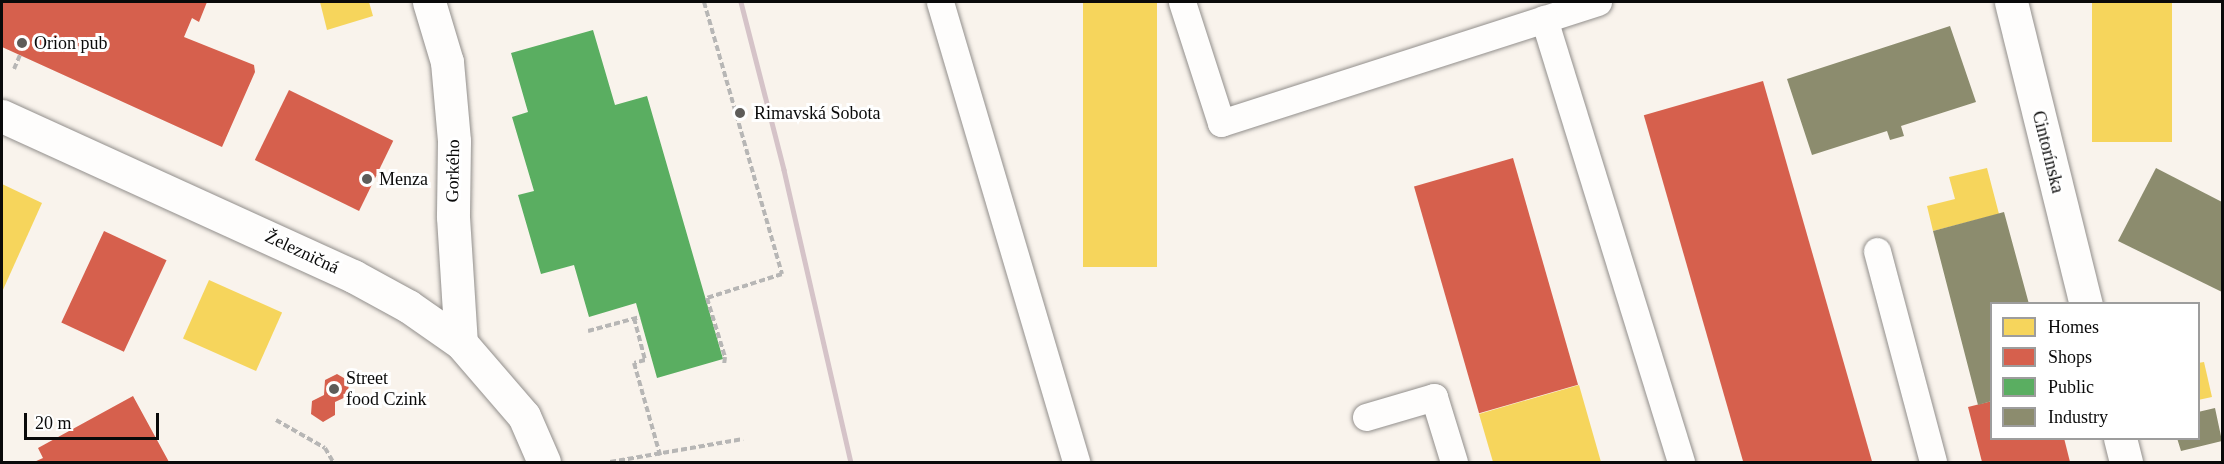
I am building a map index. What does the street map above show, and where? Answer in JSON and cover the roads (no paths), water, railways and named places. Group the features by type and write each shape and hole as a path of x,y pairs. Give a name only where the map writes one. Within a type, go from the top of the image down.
{"street":[{"name":"Gorkého","path":"429,2 447,62 454,141 453,217 461,343"},
{"name":"Cintorínska","path":"2011,2 2086,302"},
{"name":"Železničná","path":"2,116 353,276 408,306 461,343 524,416 544,462"},
{"path":"2120,440 2126,462"}],"lane":[{"path":"940,2 1076,462"},
{"path":"1182,2 1221,123 1598,2"},
{"path":"1544,19 1681,462"},
{"path":"1876,251 1932,462"},
{"path":"1366,417 1434,397 1454,462"}],"railway":[{"path":"741,2 784,170 851,462"}],"place":[{"name":"Orion pub","path":"22,43"},
{"name":"Rimavská Sobota","path":"740,113"},
{"name":"Menza","path":"367,179"},
{"name":"Street food Czink","path":"334,389"}]}
